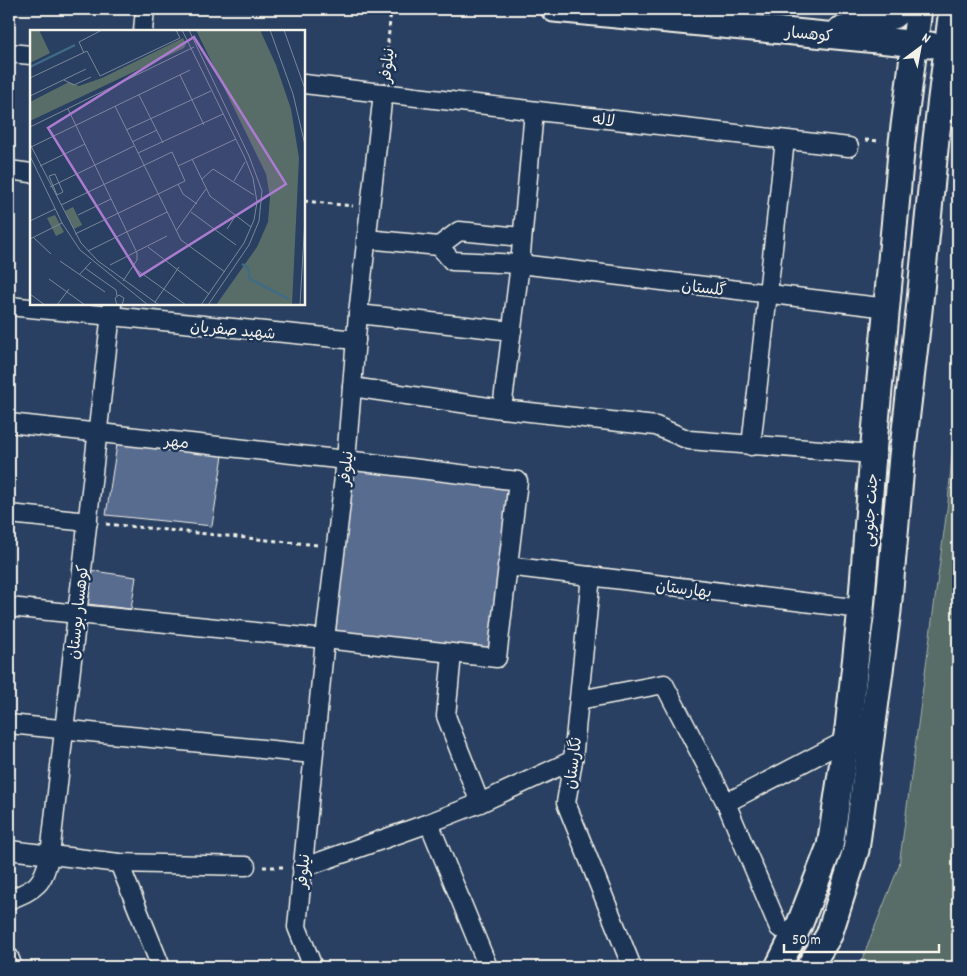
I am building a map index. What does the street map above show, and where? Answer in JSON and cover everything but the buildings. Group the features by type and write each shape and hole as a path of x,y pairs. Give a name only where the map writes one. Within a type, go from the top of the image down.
{"main road":[{"name":"کوهسار","path":"554,9 914,42 947,48"},
{"path":"823,34 893,16 901,9"},
{"name":"جنت جنوبی","path":"778,967 800,924 830,846 848,728 861,609 873,454 902,142 919,9"},
{"name":"جنت جنوبی","path":"810,967 829,935 856,850 888,611 902,456 952,9"}],"street":[{"path":"143,30 145,9"},
{"path":"9,52 30,55"},
{"name":"لاله","path":"305,84 849,147"},
{"name":"نیلوفر","path":"313,967 297,927 325,639 346,460 358,314 383,93"},
{"path":"502,409 520,264 534,111"},
{"path":"751,446 785,140"},
{"path":"9,170 30,173"},
{"path":"366,239 439,246 459,231 522,237"},
{"name":"گلستان","path":"439,246 452,261 520,264 888,308"},
{"name":"شهید صفریان","path":"9,306 111,310 356,340"},
{"name":"کوهسار بوستان","path":"9,900 32,890 45,876 50,855 111,310"},
{"path":"358,314 512,331"},
{"path":"352,387 502,409 656,426 690,440 873,454"},
{"name":"مهر","path":"9,423 518,481 507,566"},
{"path":"9,514 88,522"},
{"path":"9,607 497,658 507,566"},
{"name":"بهارستان","path":"507,566 861,609"},
{"name":"نگارستان","path":"591,576 573,760 566,803 632,967"},
{"path":"452,654 446,716 480,803"},
{"path":"579,700 664,684 726,803 779,928"},
{"path":"9,724 313,754"},
{"path":"726,803 837,745"},
{"path":"302,868 480,803 573,760"},
{"path":"429,823 488,967"},
{"path":"9,850 119,862 246,866"},
{"path":"119,862 161,967"},
{"path":"9,957 13,967"}],"path":[{"name":"نیلوفر","path":"383,93 391,9"},
{"path":"849,147 860,140 902,142"},
{"path":"305,201 371,208"},
{"path":"88,522 336,546"},
{"path":"246,866 302,868"}],"green space":[{"path":"799,9 907,9 886,19"},
{"path":"958,385 958,967 859,967 899,866 948,502"}]}
